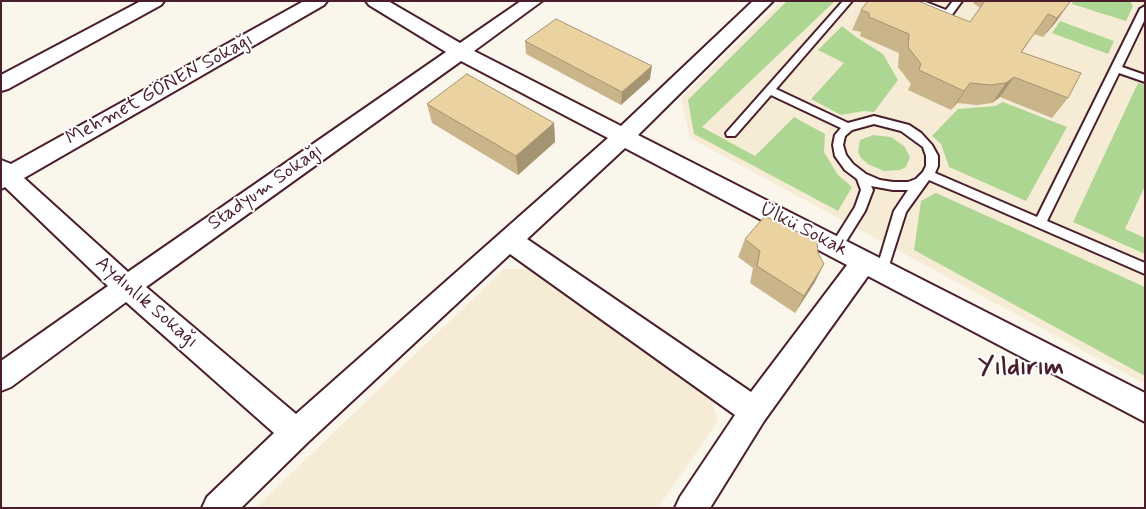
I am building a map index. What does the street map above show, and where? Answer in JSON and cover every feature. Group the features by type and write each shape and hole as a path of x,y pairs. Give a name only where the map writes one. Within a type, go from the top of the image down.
{"street":[{"path":"1,84 155,1"},
{"name":"Mehmet GÖNEN Sokağı","path":"3,175 318,1"},
{"name":"Ülkü Sokak","path":"375,1 460,52 1145,408"},
{"name":"Stadyum Sokağı","path":"1,378 533,1"},
{"path":"218,508 296,433 624,137 764,1"},
{"name":"Aydınlık Sokağı","path":"3,175 127,287 296,433"},
{"path":"509,240 754,411"},
{"path":"691,508 754,411 873,266"}],"lane":[{"path":"731,133 848,1"},
{"path":"914,1 948,14 958,1"},
{"path":"1040,223 1145,8 1140,1"},
{"path":"1116,68 1145,78"},
{"path":"769,90 848,127"},
{"path":"873,266 900,211 924,178 932,166 932,156 922,141 905,128 874,120 860,122 848,127 840,135 838,145 841,156 849,168 862,177 878,184 893,186 908,186 924,178 1040,223 1145,269"},
{"path":"836,247 861,208 867,190 862,177"}],"shaded area":[{"path":"781,1 1145,1 1145,384 690,138 681,98"},
{"path":"504,269 531,269 709,392 718,421 658,508 255,508"}],"green space":[{"path":"787,1 835,1 702,127 755,156 794,117 825,134 824,152 838,175 852,187 838,211 694,134 688,100"},
{"path":"1073,1 1130,1 1133,6 1126,21 1072,4"},
{"path":"1060,21 1114,41 1108,54 1052,33"},
{"path":"842,26 883,54 898,80 874,112 864,111 841,115 811,99 844,63 818,50"},
{"path":"1138,83 1145,85 1145,186 1125,229 1145,238 1145,254 1073,222"},
{"path":"1003,102 1067,127 1026,201 949,167 941,144 932,136 958,109 995,106"},
{"path":"873,135 891,137 904,146 910,157 906,167 900,170 884,171 868,164 861,158 858,152 860,140"},
{"path":"936,193 1145,287 1145,376 914,250 921,201"}],"building":[{"path":"868,1 918,1 970,22 985,1 1070,2 1057,18 1048,14 1021,52 1081,73 1068,98 1014,77 1006,83 990,85 970,83 964,91 919,70 921,64 908,47 909,34 869,17 869,13 861,10"},
{"path":"556,19 652,66 622,92 525,41"},
{"path":"467,74 554,123 516,156 427,104"},
{"path":"765,216 817,241 818,253 824,264 804,296 757,266 760,251 745,239"}],"district":[{"name":"Yıldırım","path":"1021,369"}]}
